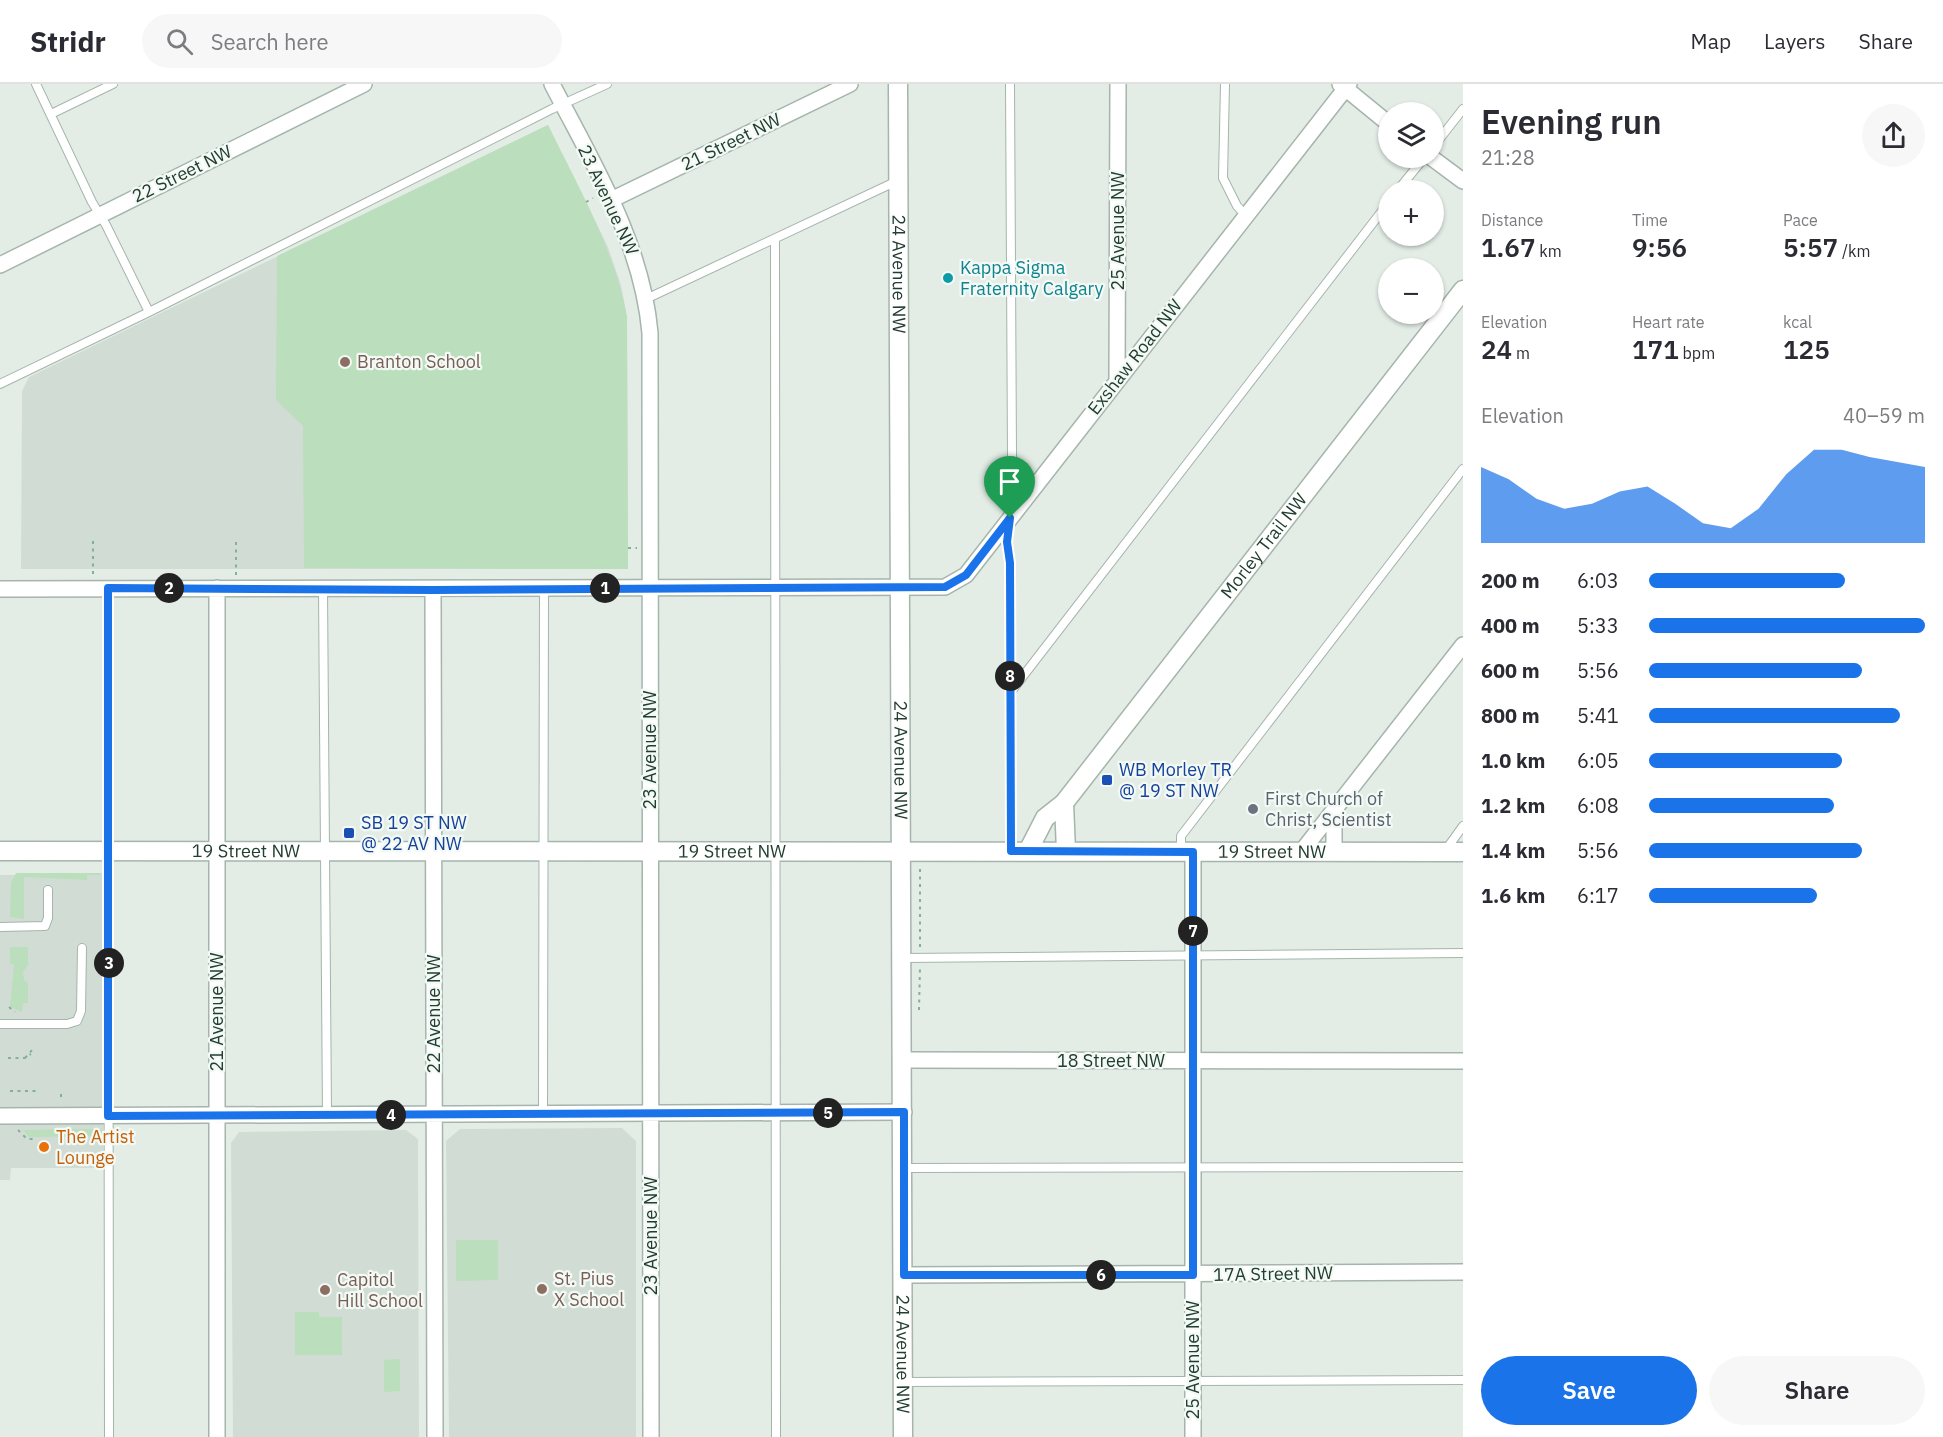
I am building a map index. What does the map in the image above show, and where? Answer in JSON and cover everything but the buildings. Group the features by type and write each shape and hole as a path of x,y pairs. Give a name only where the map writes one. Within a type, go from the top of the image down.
{"street":[{"name":"22 Street NW","path":"0,265 364,84"},
{"name":"23 Avenue NW","path":"552,84 633,248 646,299 650,333 651,1437"},
{"name":"21 Street NW","path":"611,200 850,84"},
{"name":"24 Avenue NW","path":"898,84 898,588 904,1060 903,1437"},
{"name":"25 Avenue NW","path":"1117,379 1118,84"},
{"name":"Exshaw Road NW","path":"0,589 433,590 945,587 966,575 1117,379 1246,217 1344,86"},
{"path":"1344,86 1378,115"},
{"path":"1444,167 1463,181"},
{"name":"Morley Trail NW","path":"1020,851 1045,818 1064,803 1463,290"},
{"name":"21 Avenue NW","path":"217,588 217,1437"},
{"name":"22 Avenue NW","path":"433,590 435,1437"},
{"path":"1302,851 1334,814 1463,645"},
{"path":"1064,803 1065,851"},
{"path":"1334,814 1334,851"},
{"name":"19 Street NW","path":"0,851 1463,852"},
{"name":"25 Avenue NW","path":"1187,852 1193,955 1193,1437"},
{"name":"18 Street NW","path":"904,1060 1463,1061"},
{"path":"0,1116 904,1112"},
{"name":"17A Street NW","path":"904,1275 1463,1272"}],"lane":[{"path":"36,84 149,312"},
{"path":"51,114 113,84"},
{"path":"0,384 607,84"},
{"path":"1010,84 1012,457 1015,490 1007,542 1010,693 1020,851"},
{"path":"1225,84 1224,178 1237,206 1246,217"},
{"path":"1444,133 1463,109"},
{"path":"1406,180 1416,168"},
{"path":"646,299 898,180"},
{"path":"1010,693 1378,216"},
{"path":"775,240 776,1437"},
{"path":"1187,852 1180,836 1463,469"},
{"path":"108,588 109,1437"},
{"path":"543,1114 544,588"},
{"path":"323,589 327,1114"},
{"path":"1444,851 1463,825"},
{"path":"0,927 45,926 48,918 48,890"},
{"path":"0,1024 67,1024 77,1021 81,1011 82,948"},
{"path":"903,958 1463,953"},
{"path":"904,1168 1463,1167"},
{"path":"904,1382 1463,1380"}],"path":[{"path":"586,202 594,198 590,191"},
{"path":"93,542 93,575"},
{"path":"236,542 236,575"},
{"path":"628,548 637,548 637,555"},
{"path":"25,1058 33,1049"},
{"path":"8,1058 25,1058 31,1054"},
{"path":"10,1091 37,1091"},
{"path":"61,1094 61,1103"},
{"path":"17,1129 26,1138 36,1140"}],"shaded area":[{"name":"Branton School","path":"548,125 608,247 621,285 627,317 628,569 21,569 22,391 29,377"},
{"path":"0,875 103,875 103,1168 11,1168 10,1180 0,1180"},
{"name":"St. Pius X School","path":"622,1128 636,1141 636,1437 449,1437 446,1141 460,1129"},
{"name":"Capitol Hill School","path":"406,1130 418,1139 419,1437 233,1437 231,1143 239,1132"}],"green space":[{"name":"Branton School","path":"548,125 604,242 621,291 627,317 628,569 304,568 303,426 276,400 277,256"},
{"path":"16,873 102,873 101,875 87,875 87,880 24,877 24,919 10,917 11,883"},
{"path":"10,947 28,947 28,965 23,972 24,980 28,983 28,1003 23,1003 22,1012 10,1007 14,964 10,964"},
{"path":"23,1130 102,1130 102,1136 29,1137"},
{"path":"456,1240 498,1240 498,1280 456,1281"},
{"path":"295,1312 319,1312 319,1317 342,1317 342,1355 295,1355"},
{"path":"400,1359 400,1391 384,1392 384,1360"}],"place":[{"name":"Kappa Sigma Fraternity Calgary","path":"948,278"},
{"name":"Branton School","path":"345,362"},
{"name":"WB Morley TR @ 19 ST NW","path":"1107,780"},
{"name":"First Church of Christ, Scientist","path":"1253,809"},
{"name":"SB 19 ST NW @ 22 AV NW","path":"349,833"},
{"name":"The Artist Lounge","path":"44,1147"},
{"name":"St. Pius X School","path":"542,1289"},
{"name":"Capitol Hill School","path":"325,1290"}],"route":[{"path":"1010,518 1007,542 1010,563 1011,851 1193,852 1193,1275 904,1275 904,1112 108,1116 108,588 433,590 945,587 966,575 1010,518"}]}
